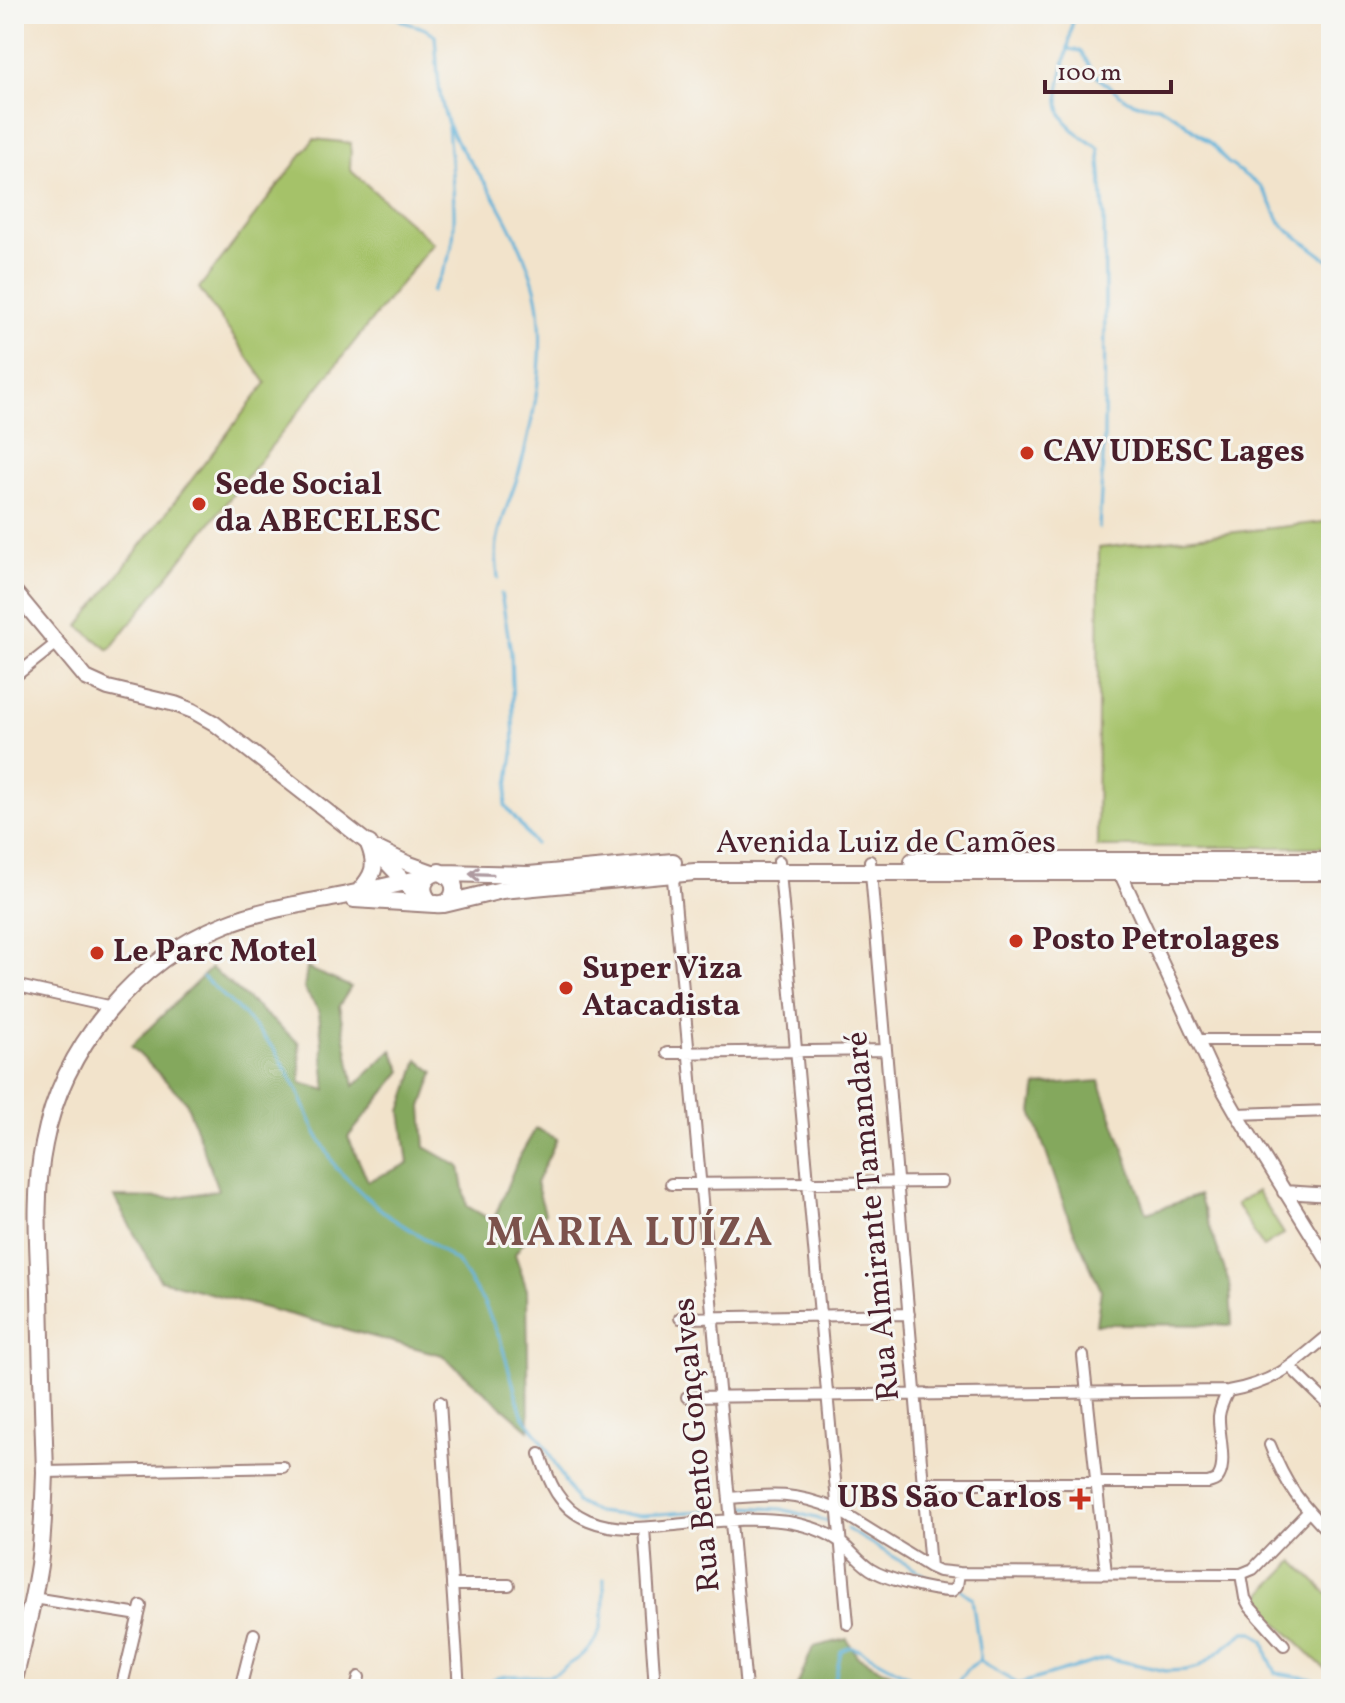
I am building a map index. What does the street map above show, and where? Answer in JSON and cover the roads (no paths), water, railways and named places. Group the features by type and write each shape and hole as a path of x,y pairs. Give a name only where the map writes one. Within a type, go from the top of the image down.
{"main road":[{"path":"14,591 86,678 96,684 175,704 214,723 369,844 405,882 436,903"},
{"path":"369,844 407,863 452,879 455,888 452,898 436,903"},
{"path":"359,892 368,882 374,866 369,844"},
{"name":"Avenida Luiz de Camões","path":"332,898 435,874 529,875 672,868 1117,866 1331,861"},
{"name":"Avenida Luiz de Camões","path":"1117,866 1331,872"},
{"name":"Avenida Luiz de Camões","path":"332,898 436,903 502,890 672,868"},
{"path":"435,874 424,881 423,892 436,903"},
{"path":"14,1680 33,1598 41,1544 45,1472 38,1197 50,1117 62,1086 90,1035 112,1007 175,952 200,936 251,915 332,898"}],"street":[{"path":"984,14 1002,14"},
{"path":"14,677 57,643"},
{"path":"1117,866 1196,1040 1237,1114 1330,1266"},
{"path":"780,867 848,1624"},
{"name":"Rua Almirante Tamandaré","path":"870,867 930,1567"},
{"name":"Rua Bento Gonçalves","path":"672,868 746,1689"},
{"path":"14,985 112,1007"},
{"path":"1196,1040 1331,1040"},
{"path":"667,1053 886,1050"},
{"path":"1237,1114 1331,1111"},
{"path":"671,1184 942,1182"},
{"path":"1330,1266 1331,1186"},
{"path":"1284,1192 1331,1195"},
{"path":"680,1318 909,1314"},
{"path":"687,1397 1228,1391 1263,1383 1290,1367 1331,1333"},
{"path":"1083,1356 1106,1573"},
{"path":"1290,1367 1331,1407"},
{"path":"923,1483 1208,1483 1219,1476 1222,1461 1219,1418 1228,1391"},
{"path":"440,1402 459,1689"},
{"path":"1270,1445 1286,1482 1308,1512 1331,1535"},
{"path":"540,1454 554,1491 564,1504 586,1520 613,1528 731,1520 790,1522 826,1533 841,1542 871,1570 899,1581 952,1591 957,1586 959,1573"},
{"path":"45,1472 283,1467"},
{"path":"729,1498 793,1495 823,1503 930,1567 959,1573 1241,1574 1253,1569 1308,1512"},
{"path":"644,1528 655,1689"},
{"path":"1241,1574 1245,1598 1250,1607 1284,1645"},
{"path":"452,1585 509,1585"},
{"path":"33,1598 140,1610 121,1689"},
{"path":"240,1689 254,1634"},
{"path":"356,1689 359,1677"}],"waterway":[{"path":"392,14 435,36 439,87 448,125 506,218 528,265 537,296 541,351 537,392 524,452 499,533 496,551 498,578"},
{"path":"1073,14 1060,84 1060,108 1071,127 1099,148 1104,214 1104,440 1099,528"},
{"path":"1068,49 1081,51 1102,81 1127,100 1158,106 1213,145 1227,162 1260,186 1288,230 1331,262"},
{"path":"432,291 449,257 454,230 448,127"},
{"path":"501,594 511,652 514,748 505,805 535,844"},
{"path":"203,977 243,1014 275,1050 337,1169 390,1217 457,1262 484,1303 500,1339 522,1414 542,1441 576,1502 596,1512 614,1514 717,1510"},
{"path":"740,1507 781,1509 831,1522"},
{"path":"847,1529 931,1579 944,1583"},
{"path":"489,1681 504,1676 551,1675 584,1654 592,1646 601,1626 604,1579"},
{"path":"960,1589 972,1598 979,1661"},
{"path":"952,1689 967,1669 979,1661 1018,1684 1107,1658 1166,1671 1186,1670 1199,1667 1245,1632 1254,1632 1264,1641 1276,1673 1331,1685"},
{"path":"833,1689 841,1651 850,1647 908,1676 917,1689"}],"place":[{"name":"CAV UDESC Lages","path":"1027,453"},
{"name":"Sede Social da ABECELESC","path":"199,504"},
{"name":"Posto Petrolages","path":"1016,941"},
{"name":"Le Parc Motel","path":"97,953"},
{"name":"Super Viza Atacadista","path":"566,988"},
{"name":"UBS São Carlos","path":"1080,1499"}],"district":[{"name":"MARIA LUÍZA","path":"630,1235"}]}
